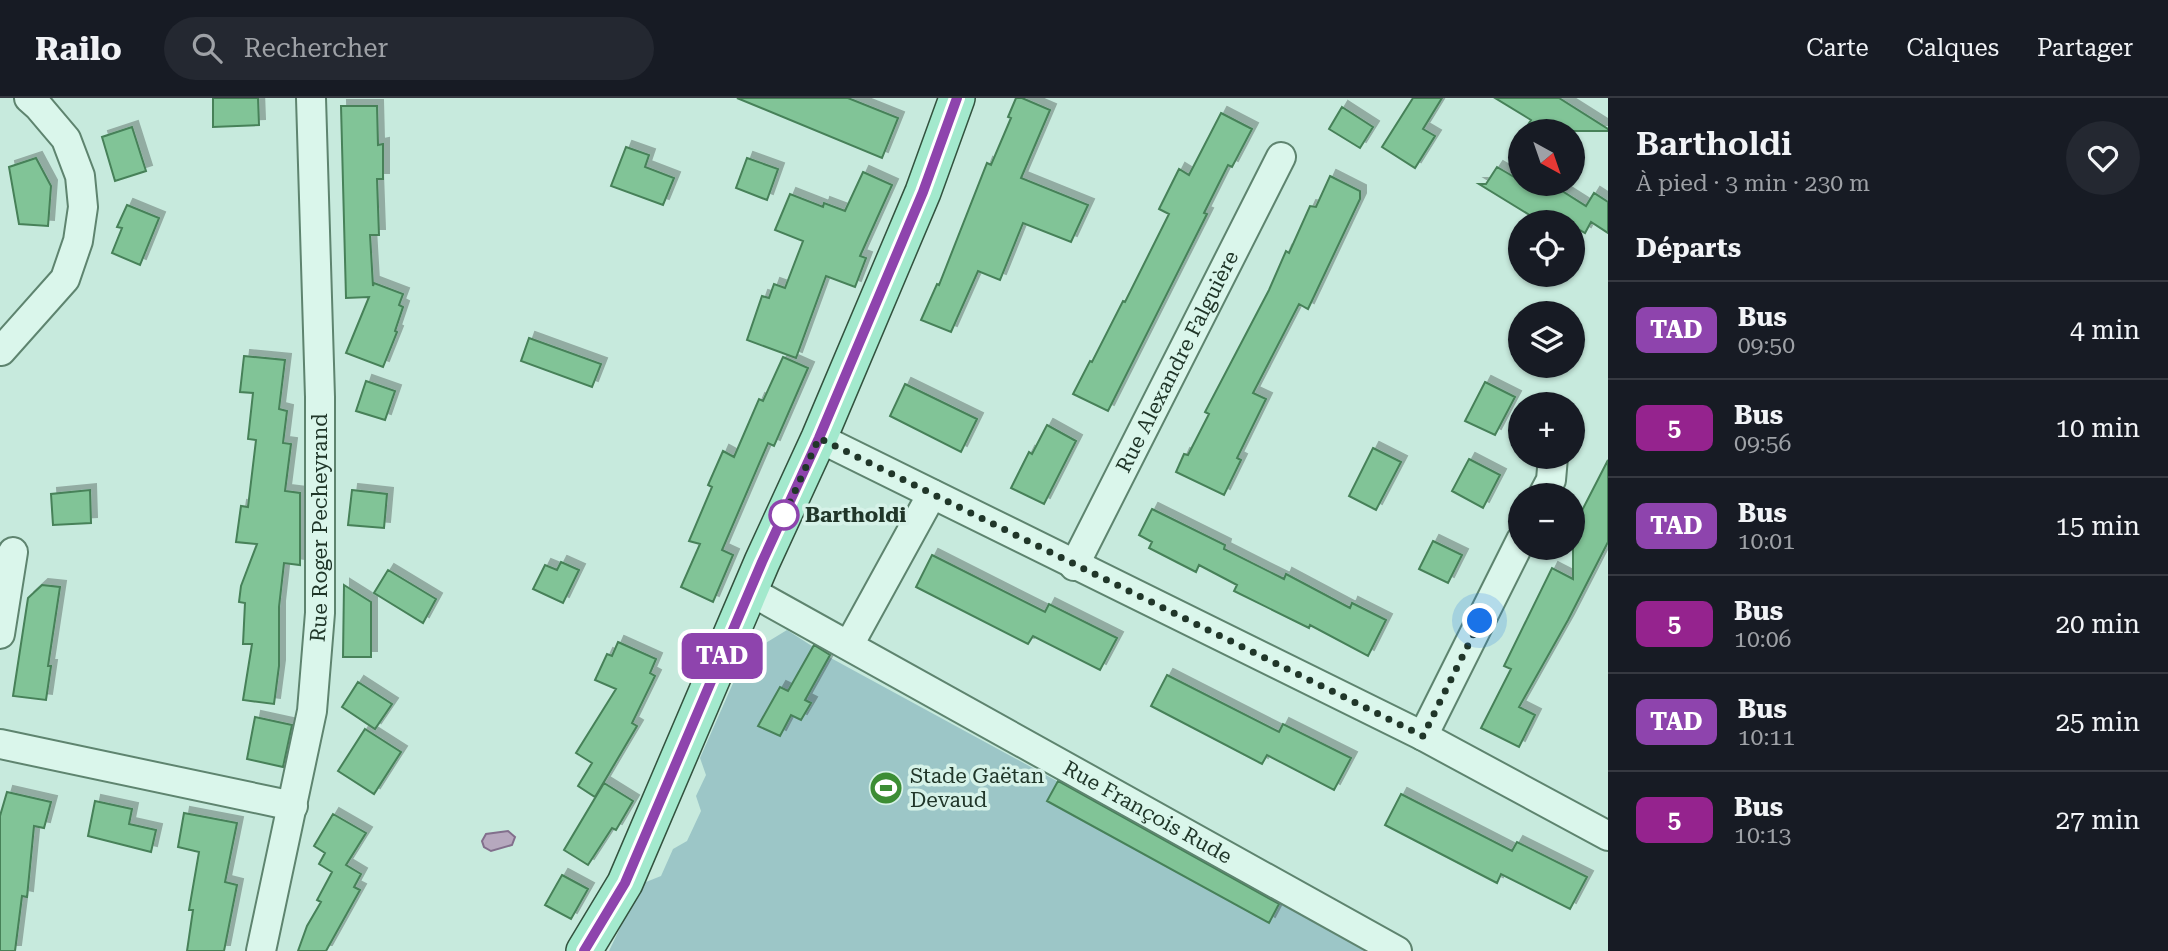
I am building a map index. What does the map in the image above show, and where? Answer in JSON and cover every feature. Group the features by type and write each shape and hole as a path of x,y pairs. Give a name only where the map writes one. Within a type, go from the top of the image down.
{"main road":[{"path":"584,951 625,883 819,438 923,192 957,98"}],"street":[{"path":"1,351 65,279 78,241 83,207 80,176 65,139 29,98"},
{"name":"Rue Roger Pecheyrand","path":"261,951 312,711 320,613 320,397 311,98"},
{"name":"Rue Alexandre Falguière","path":"1074,566 1281,158"},
{"path":"819,438 1423,736 1608,836"},
{"path":"849,645 932,494"},
{"path":"0,634 13,552"},
{"path":"1423,736 1511,560"},
{"name":"Rue François Rude","path":"750,592 1397,951"},
{"path":"0,744 293,806"}],"shaded area":[{"name":"Stade Gaëtan Devaud","path":"787,630 829,657 1369,951 609,951 641,884 661,876 673,849 687,841 701,811 696,796 706,775 700,758 753,638 764,644"},
{"path":"508,831 515,837 512,845 491,851 484,847 482,841 486,834"}],"building":[{"path":"213,98 258,98 259,125 213,127"},
{"path":"737,98 848,98 898,118 882,158"},
{"path":"1016,98 1050,110 1021,178 1088,205 1071,242 1023,223 1000,280 978,271 951,332 921,320 937,284 939,285 987,163 991,165 1011,118 1008,117"},
{"path":"1413,98 1442,98 1423,129 1435,136 1415,168 1382,147"},
{"path":"1495,98 1559,98 1608,131 1586,131 1586,119 1529,119"},
{"path":"341,106 377,106 378,145 383,144 383,179 377,179 379,235 370,235 373,286 374,283 403,294 399,305 403,307 395,331 397,332 383,367 346,353 369,297 346,298"},
{"path":"1342,107 1373,127 1360,148 1329,129"},
{"path":"1221,113 1252,129 1232,167 1228,165 1204,213 1207,214 1108,411 1073,394 1123,301 1125,302 1169,214 1159,209 1179,169 1189,175"},
{"path":"132,127 146,171 115,181 102,137"},
{"path":"626,147 649,155 645,167 674,178 663,205 611,186"},
{"path":"36,158 51,186 48,226 19,224 9,167"},
{"path":"747,158 778,169 767,200 736,188"},
{"path":"1497,167 1508,173 1508,196 1570,196 1586,206 1594,193 1608,202 1608,233 1591,222 1585,233 1585,210 1521,210 1479,184 1486,184"},
{"path":"863,172 892,185 860,256 866,258 855,287 826,276 796,358 747,340 762,296 769,298 774,284 785,288 803,241 775,230 790,194 823,207 824,203 845,211"},
{"path":"1330,176 1360,191 1360,199 1308,309 1299,304 1253,393 1266,399 1237,458 1241,460 1224,495 1176,472 1209,414 1205,412 1269,290 1286,251 1289,253 1310,206 1316,207"},
{"path":"127,205 159,218 140,265 112,253 122,228 117,227"},
{"path":"529,338 601,364 592,387 521,361"},
{"path":"244,356 285,360 279,409 287,411 283,443 291,444 285,491 300,493 300,565 284,563 279,607 279,666 274,704 243,700 252,644 243,644 245,603 239,602 241,586 257,544 236,542 241,506 248,507 256,440 248,439 253,393 240,392"},
{"path":"783,357 808,368 774,446 768,443 722,550 733,555 713,602 681,587 700,544 689,541 712,487 708,485 723,451 734,457 759,399 763,401"},
{"path":"366,381 395,391 385,420 356,411"},
{"path":"1485,382 1508,394 1508,410 1495,435 1465,421"},
{"path":"905,384 977,419 961,452 890,416"},
{"path":"1047,425 1076,441 1044,504 1011,488 1029,452 1032,454"},
{"path":"1373,448 1401,462 1376,510 1349,496"},
{"path":"1469,459 1500,475 1483,508 1452,491"},
{"path":"1608,460 1608,542 1519,707 1535,715 1519,747 1481,728 1511,669 1504,666 1552,568 1573,579 1573,560 1585,560 1585,505"},
{"path":"90,490 91,523 53,525 51,494"},
{"path":"352,490 387,494 384,528 348,525"},
{"path":"1152,509 1225,545 1224,549 1284,579 1286,574 1350,608 1352,603 1386,620 1368,656 1310,625 1309,628 1234,591 1237,585 1199,565 1196,572 1149,548 1152,542 1139,535"},
{"path":"1433,541 1462,555 1448,583 1419,569"},
{"path":"932,555 1045,612 1049,604 1117,638 1100,670 1033,636 1028,644 916,587"},
{"path":"561,562 579,570 563,603 533,589 545,565 557,570"},
{"path":"388,570 436,599 423,623 374,593"},
{"path":"42,585 60,587 48,666 51,666 46,700 13,696 28,598"},
{"path":"344,585 371,602 371,657 343,657"},
{"path":"618,642 656,659 650,673 655,676 632,723 637,726 595,797 578,786 592,763 576,753 616,689 595,680 607,654 612,656"},
{"path":"814,645 830,655 805,700 811,703 801,720 791,715 780,736 758,726 780,687 788,691"},
{"path":"1167,675 1279,732 1283,724 1351,758 1334,790 1267,755 1262,764 1151,706"},
{"path":"358,682 392,704 375,729 342,707"},
{"path":"255,717 292,725 283,767 247,759"},
{"path":"365,729 401,752 374,794 338,771"},
{"path":"1058,781 1279,904 1269,923 1047,801"},
{"path":"604,783 633,801 616,830 612,828 588,865 564,850"},
{"path":"7,792 51,802 44,828 34,826 27,897 22,896 15,951 0,951 0,816"},
{"path":"1401,794 1512,851 1517,842 1587,877 1570,909 1501,874 1497,883 1385,825"},
{"path":"95,801 132,809 129,824 156,830 151,852 88,836"},
{"path":"184,813 237,823 225,882 237,885 224,951 187,951 193,910 189,910 199,852 178,847"},
{"path":"333,814 366,833 346,865 361,874 354,887 360,890 326,951 298,951 307,926 321,902 317,900 332,872 319,864 325,853 314,846"},
{"path":"562,875 588,889 571,919 545,905"}],"bus line":[{"name":"TAD","path":"584,951 625,883 762,562 819,438 923,192 957,98"}],"place":[{"name":"Bartholdi","path":"784,515"},
{"name":"Stade Gaëtan Devaud","path":"886,788"}],"route":[{"path":"784,515 782,520 819,438 1423,736 1480,621"}]}
